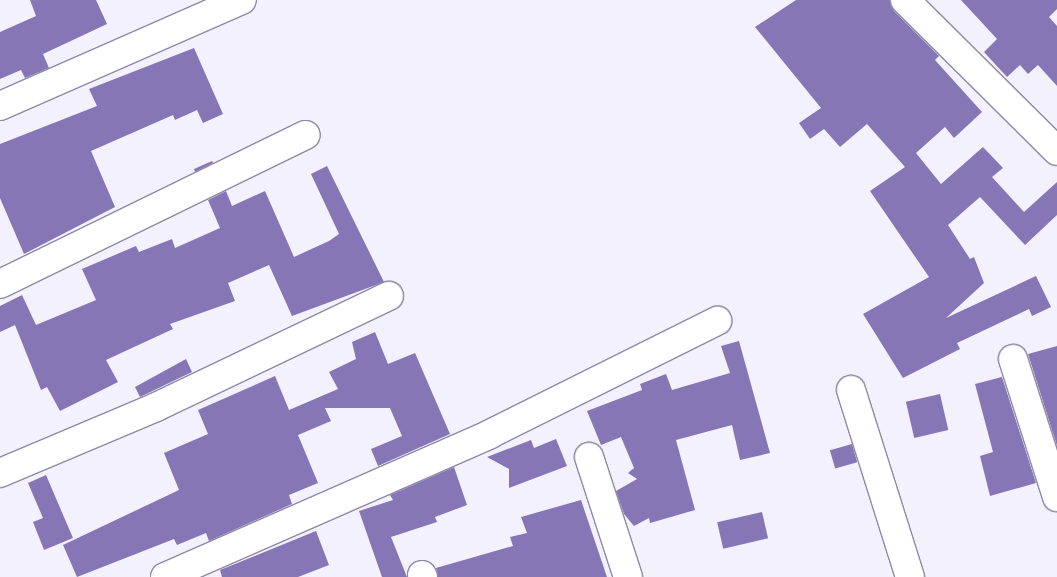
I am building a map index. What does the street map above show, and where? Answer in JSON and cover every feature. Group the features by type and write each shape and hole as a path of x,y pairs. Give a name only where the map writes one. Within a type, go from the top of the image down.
{"street":[{"path":"0,106 242,0"},
{"path":"905,0 1057,151"},
{"path":"0,284 306,135"},
{"path":"0,473 156,407 389,296"},
{"path":"165,577 490,434 717,321"},
{"path":"1013,359 1057,497"},
{"path":"851,390 910,577"},
{"path":"589,457 628,577"}],"building":[{"path":"30,0 96,0 107,24 43,54 49,68 25,78 21,70 0,79 0,32 36,16"},
{"path":"796,0 890,0 894,11 939,56 935,60 982,112 954,138 945,127 916,153 941,184 983,147 1003,168 992,177 1024,212 1057,182 1057,215 1025,245 980,197 948,225 970,259 974,257 984,283 946,318 1036,276 1051,307 1032,316 1029,309 957,343 960,349 903,378 863,314 929,277 870,191 905,167 867,124 840,147 824,129 810,139 799,123 821,108 755,27"},
{"path":"961,0 1057,0 1057,9 1049,17 1057,26 1057,86 1038,65 1028,74 1020,65 1007,77 984,52 997,39"},
{"path":"194,48 223,114 203,123 197,110 175,120 173,115 91,151 115,207 24,254 0,198 0,144 97,106 89,89"},
{"path":"212,161 213,163 195,172 194,169"},
{"path":"327,166 384,282 292,316 269,265 228,283 235,301 170,324 173,329 106,360 118,382 60,411 47,387 41,390 15,325 0,332 0,306 22,295 36,325 96,300 82,269 136,246 139,252 172,239 175,248 220,228 208,200 226,191 232,206 265,191 294,257 329,241 339,234 311,174"},
{"path":"375,332 388,364 415,353 450,434 378,466 371,449 402,436 390,408 325,408 331,421 298,435 318,483 289,495 292,504 209,541 206,533 177,545 174,539 77,577 63,545 179,490 164,453 208,434 198,410 275,376 289,410 338,389 329,372 356,359 352,342"},
{"path":"739,341 770,453 740,460 732,425 676,440 695,510 650,523 649,518 634,526 624,514 616,491 637,479 628,473 634,468 621,437 601,445 587,411 642,390 640,384 666,374 672,390 730,373 721,346"},
{"path":"1057,346 1057,446 1028,354"},
{"path":"186,359 192,372 140,397 135,387"},
{"path":"1002,377 1036,483 990,496 980,456 993,452 975,384"},
{"path":"940,394 948,430 914,438 906,402"},
{"path":"556,439 567,466 509,488 509,469 487,457 531,440 534,448"},
{"path":"852,444 857,462 835,469 830,450"},
{"path":"454,467 467,505 435,517 437,522 391,537 407,577 382,577 359,511 393,500 390,495"},
{"path":"46,475 73,538 44,550 33,522 43,518 28,483"},
{"path":"581,500 607,577 438,577 436,568 513,546 510,537 527,533 521,517"},
{"path":"762,512 768,538 723,549 717,522"},
{"path":"316,531 329,565 298,577 222,577 220,570"}]}
